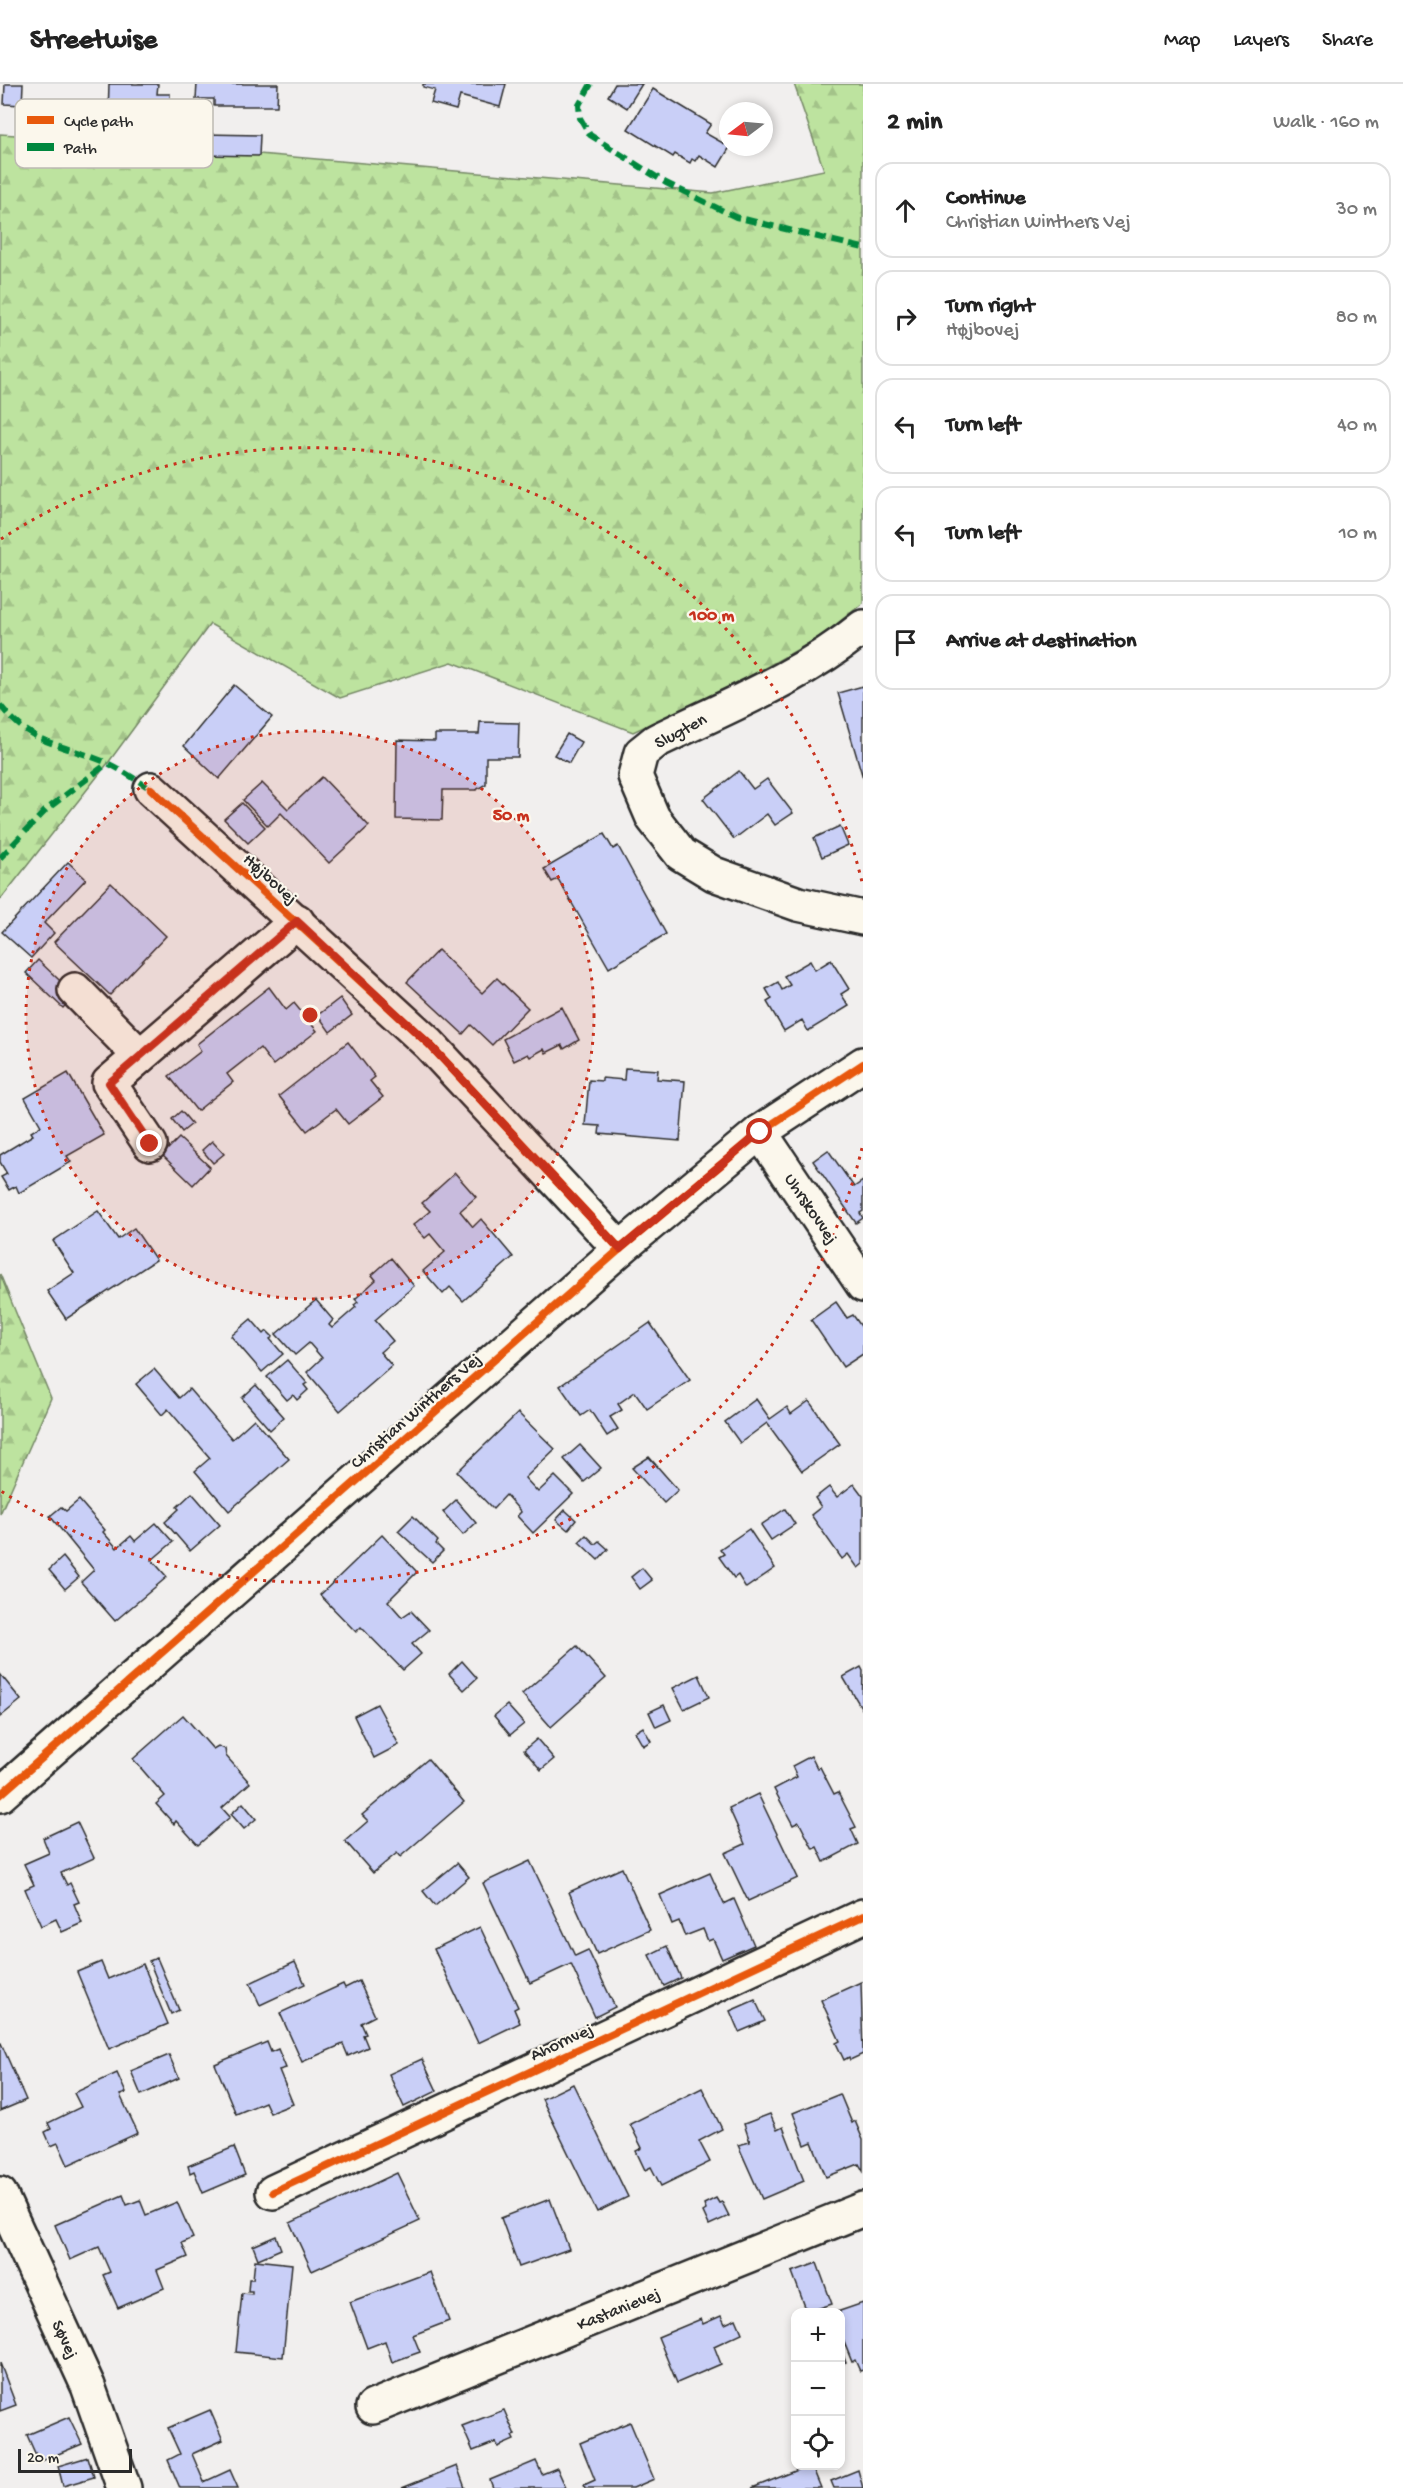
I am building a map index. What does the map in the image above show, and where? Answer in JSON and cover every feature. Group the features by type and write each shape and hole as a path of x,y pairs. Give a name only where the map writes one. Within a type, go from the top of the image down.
{"street":[{"name":"Slugten","path":"863,627 833,651 771,685 656,741 641,753 635,776 653,818 681,854 714,874 798,904 863,918"},
{"name":"Højbovej","path":"151,789 429,1044 620,1249"},
{"path":"150,1144 109,1083 297,921"},
{"path":"75,990 140,1056"},
{"name":"Christian Winthers Vej","path":"0,1795 620,1249 760,1132 863,1064"},
{"name":"Uhrskovvej","path":"760,1132 863,1285"},
{"name":"Ahornvej","path":"273,2192 863,1916"},
{"name":"Søvej","path":"0,2194 88,2386 124,2488"},
{"name":"Kastanievej","path":"373,2407 863,2209"}],"green space":[{"path":"794,84 863,84 863,603 820,637 729,688 633,732 452,662 340,698 210,624 108,763 0,900 0,134 15,135 15,168 213,168 213,150 713,193 824,170"},
{"path":"0,1274 51,1398 0,1514"}],"building":[{"path":"5,84 23,84 22,99 15,99 15,105 4,104"},
{"path":"109,84 158,84 157,94 170,94 170,99 109,99"},
{"path":"197,84 278,84 277,106 214,106 214,99 196,99"},
{"path":"423,84 506,84 500,107 460,96 456,110 431,103 435,90 423,87"},
{"path":"615,84 642,84 627,108 608,96"},
{"path":"653,89 711,124 705,133 719,141 719,156 725,156 718,167 699,155 695,161 692,159 690,163 675,154 673,157 628,129"},
{"path":"213,134 260,135 259,156 213,155"},
{"path":"234,685 272,717 219,779 184,746"},
{"path":"863,686 863,778 838,693"},
{"path":"480,722 519,723 518,757 486,757 486,784 476,790 443,790 442,820 396,819 397,740 435,741 435,734 479,734"},
{"path":"567,734 581,742 569,763 554,755"},
{"path":"739,771 753,789 767,779 793,813 775,825 767,814 734,839 703,799"},
{"path":"322,777 369,826 329,863 281,813 268,826 243,800 262,783 288,809"},
{"path":"242,803 265,827 248,843 224,819"},
{"path":"840,826 848,845 822,857 814,838"},
{"path":"604,834 613,849 618,846 666,934 609,968 558,879 552,882 544,869"},
{"path":"68,862 86,879 44,923 54,933 31,958 2,932"},
{"path":"111,883 166,936 110,995 54,942"},
{"path":"438,950 482,993 497,978 528,1008 492,1045 471,1025 463,1034 407,982"},
{"path":"38,960 75,995 63,1008 26,973"},
{"path":"831,960 849,989 841,994 849,1006 808,1031 802,1020 784,1031 767,1002 772,999 766,989 778,982 782,990 790,985 784,976 810,961 815,970"},
{"path":"269,987 286,1010 294,1003 317,1031 273,1065 260,1048 227,1074 233,1082 197,1111 169,1076 201,1051 197,1044"},
{"path":"340,998 352,1015 330,1032 318,1015"},
{"path":"562,1007 579,1040 564,1049 562,1045 546,1053 544,1049 530,1057 528,1054 514,1061 503,1039"},
{"path":"348,1042 375,1077 370,1081 383,1097 348,1124 336,1109 307,1131 279,1096"},
{"path":"625,1068 658,1070 657,1079 685,1081 680,1141 599,1134 600,1126 585,1125 589,1080 602,1081 602,1078 624,1080"},
{"path":"68,1073 104,1135 67,1156 71,1162 19,1193 16,1186 9,1190 1,1177 7,1174 0,1162 0,1155 33,1135 31,1132 41,1126 25,1098"},
{"path":"181,1111 192,1124 182,1132 172,1119"},
{"path":"179,1138 210,1167 193,1185 162,1155"},
{"path":"212,1141 224,1154 213,1163 202,1150"},
{"path":"828,1150 854,1187 863,1181 863,1211 860,1213 863,1218 856,1223 813,1161"},
{"path":"455,1173 476,1197 460,1211 473,1227 481,1219 513,1257 463,1301 450,1287 443,1294 423,1271 445,1252 430,1234 425,1238 413,1225 430,1211 422,1203"},
{"path":"98,1211 118,1239 134,1228 156,1260 66,1319 47,1291 74,1273 53,1241"},
{"path":"391,1258 414,1286 375,1320 393,1341 380,1352 392,1366 340,1411 307,1372 322,1358 309,1343 295,1355 276,1334 316,1300 333,1320 329,1325 332,1328 356,1307 354,1305 358,1302 355,1299 376,1280 372,1275"},
{"path":"836,1302 847,1318 853,1315 863,1329 863,1354 843,1367 811,1320"},
{"path":"251,1319 264,1334 267,1331 273,1337 270,1339 283,1354 262,1372 231,1336"},
{"path":"650,1323 690,1380 647,1409 635,1392 618,1404 622,1410 610,1417 618,1429 607,1436 590,1410 581,1416 560,1386"},
{"path":"287,1360 307,1383 304,1385 308,1390 297,1400 293,1395 287,1400 267,1377"},
{"path":"154,1369 179,1398 189,1389 232,1439 254,1419 289,1459 229,1511 195,1471 210,1458 168,1409 162,1415 136,1384"},
{"path":"256,1385 284,1417 270,1430 242,1398"},
{"path":"756,1399 770,1419 787,1407 791,1414 809,1401 840,1444 802,1471 767,1423 740,1443 725,1422"},
{"path":"518,1413 555,1449 525,1478 538,1492 555,1476 573,1494 533,1533 517,1516 521,1512 506,1495 493,1509 457,1472"},
{"path":"580,1445 601,1468 584,1482 564,1459"},
{"path":"649,1457 678,1490 664,1503 632,1468"},
{"path":"854,1484 863,1496 863,1564 858,1568 848,1554 842,1559 811,1515 821,1507 815,1498 829,1487 837,1497"},
{"path":"192,1493 220,1525 190,1551 165,1522"},
{"path":"79,1500 117,1548 131,1536 135,1541 156,1523 173,1542 152,1560 167,1577 115,1621 81,1582 94,1570 50,1516 61,1507 66,1511"},
{"path":"456,1500 476,1523 463,1535 443,1512"},
{"path":"785,1509 795,1524 771,1540 761,1525"},
{"path":"565,1510 576,1520 568,1530 556,1520"},
{"path":"413,1516 438,1541 436,1544 443,1551 432,1562 398,1531"},
{"path":"749,1529 775,1568 746,1588 738,1575 734,1578 719,1557 724,1554 720,1549"},
{"path":"382,1535 417,1572 388,1601 402,1617 411,1611 429,1630 412,1644 421,1654 403,1670 361,1627 356,1632 320,1595"},
{"path":"586,1535 595,1544 599,1541 608,1549 598,1560 579,1542"},
{"path":"63,1557 79,1577 65,1589 49,1570"},
{"path":"642,1568 652,1580 640,1589 631,1577"},
{"path":"577,1646 606,1678 551,1727 522,1694"},
{"path":"462,1661 477,1678 464,1690 449,1674"},
{"path":"861,1667 863,1671 862,1709 843,1677"},
{"path":"0,1674 21,1700 0,1717"},
{"path":"699,1675 709,1697 684,1709 673,1688"},
{"path":"377,1704 399,1745 374,1758 354,1716"},
{"path":"507,1705 524,1724 510,1735 494,1716"},
{"path":"664,1705 671,1720 656,1727 649,1712"},
{"path":"183,1715 213,1749 218,1746 225,1749 226,1756 250,1783 222,1808 230,1817 198,1845 176,1821 174,1824 156,1804 165,1796 133,1759"},
{"path":"643,1727 651,1741 643,1746 635,1732"},
{"path":"537,1739 554,1759 541,1770 524,1750"},
{"path":"811,1756 817,1768 820,1767 834,1794 838,1792 856,1827 851,1829 858,1844 824,1862 817,1847 813,1849 799,1822 793,1825 774,1789 797,1777 792,1766"},
{"path":"428,1759 464,1802 400,1857 397,1853 373,1873 345,1841 368,1821 362,1815"},
{"path":"758,1794 798,1878 748,1901 725,1853 745,1844 729,1808"},
{"path":"243,1803 256,1819 244,1829 231,1814"},
{"path":"77,1822 94,1858 61,1873 67,1885 70,1883 79,1902 74,1904 82,1923 62,1932 56,1919 41,1926 25,1889 34,1885 24,1864 49,1853 43,1838"},
{"path":"530,1861 575,1956 588,1950 615,2007 595,2017 571,1964 530,1983 483,1883"},
{"path":"457,1863 469,1877 435,1906 423,1891"},
{"path":"622,1868 650,1930 597,1954 569,1892"},
{"path":"710,1873 724,1904 734,1899 754,1945 722,1959 713,1939 708,1941 703,1929 685,1936 679,1921 672,1924 660,1895"},
{"path":"480,1927 518,2007 514,2009 520,2023 478,2043 434,1949"},
{"path":"667,1946 681,1978 664,1986 649,1955"},
{"path":"157,1958 179,2010 171,2014 149,1961"},
{"path":"101,1962 108,1979 143,1964 168,2024 109,2049 77,1972"},
{"path":"295,1962 305,1984 260,2005 250,1983"},
{"path":"359,1981 375,2016 361,2023 368,2047 348,2056 343,2044 302,2062 280,2013 343,1984 345,1988"},
{"path":"861,1982 863,2054 850,2060 849,2057 844,2060 836,2043 840,2041 821,2000"},
{"path":"755,2000 765,2021 739,2032 730,2011"},
{"path":"267,2042 271,2052 278,2049 286,2068 279,2070 293,2104 270,2113 265,2102 236,2114 215,2064"},
{"path":"0,2043 26,2100 0,2111"},
{"path":"169,2055 179,2078 141,2095 131,2071"},
{"path":"422,2059 437,2091 404,2107 389,2074"},
{"path":"117,2073 126,2093 120,2095 138,2133 68,2165 58,2143 51,2146 45,2132 51,2129 48,2123 81,2107 74,2093"},
{"path":"573,2084 628,2197 597,2212 542,2099"},
{"path":"702,2088 722,2129 699,2141 710,2162 661,2186 651,2167 645,2170 636,2151 642,2148 630,2124"},
{"path":"840,2094 852,2123 855,2121 863,2140 863,2171 859,2164 826,2177 812,2142 805,2145 793,2113"},
{"path":"770,2114 777,2130 783,2127 804,2181 762,2199 738,2145 750,2142 744,2124"},
{"path":"234,2147 245,2175 203,2193 194,2171 190,2173 188,2166"},
{"path":"397,2173 420,2221 312,2271 290,2223"},
{"path":"123,2195 127,2205 140,2200 146,2215 177,2202 193,2238 182,2243 188,2257 157,2270 164,2288 118,2308 103,2275 110,2272 99,2247 70,2260 55,2225"},
{"path":"716,2198 719,2203 722,2202 729,2216 709,2225 703,2212 706,2210 704,2204"},
{"path":"550,2199 569,2249 519,2267 501,2218"},
{"path":"276,2236 281,2249 258,2259 253,2246"},
{"path":"255,2260 292,2264 283,2357 236,2352 242,2293 252,2294 252,2291 248,2291 249,2279 253,2279"},
{"path":"817,2263 832,2304 820,2308 806,2308 792,2272"},
{"path":"430,2272 449,2321 413,2335 420,2352 392,2362 385,2341 367,2348 350,2302"},
{"path":"863,2303 863,2370 860,2371 855,2360 852,2362 845,2344 845,2309"},
{"path":"721,2316 725,2324 736,2319 742,2333 714,2346 721,2364 677,2383 658,2337 701,2319 703,2324"},
{"path":"0,2363 16,2405 0,2411"},
{"path":"210,2410 223,2440 192,2454 204,2482 230,2470 238,2488 180,2488 168,2460 180,2454 168,2428"},
{"path":"504,2410 515,2435 512,2436 514,2440 498,2447 496,2442 473,2451 462,2426"},
{"path":"69,2417 82,2444 39,2462 27,2435"},
{"path":"630,2422 654,2479 633,2488 585,2488 584,2485 595,2480 580,2443"},
{"path":"88,2457 94,2477 63,2486 58,2466"},
{"path":"536,2461 542,2474 557,2468 566,2488 493,2488 490,2480"},
{"path":"457,2466 465,2488 402,2488"},
{"path":"798,2470 814,2470 821,2488 752,2488"},
{"path":"858,2470 863,2488 834,2488 831,2481"}],"marked path":[{"path":"591,84 579,105 580,118 590,135 666,183 736,217 863,248"},
{"path":"0,705 12,719 36,737 107,763 151,789"},
{"path":"0,858 47,809 108,763"}],"cycle path":[{"path":"151,789 429,1044 620,1249"},
{"path":"0,1795 620,1249 760,1132 863,1064"},
{"path":"273,2192 863,1916"}],"route":[{"path":"150,1144 109,1083 297,921 429,1044 620,1249 760,1132"}]}
